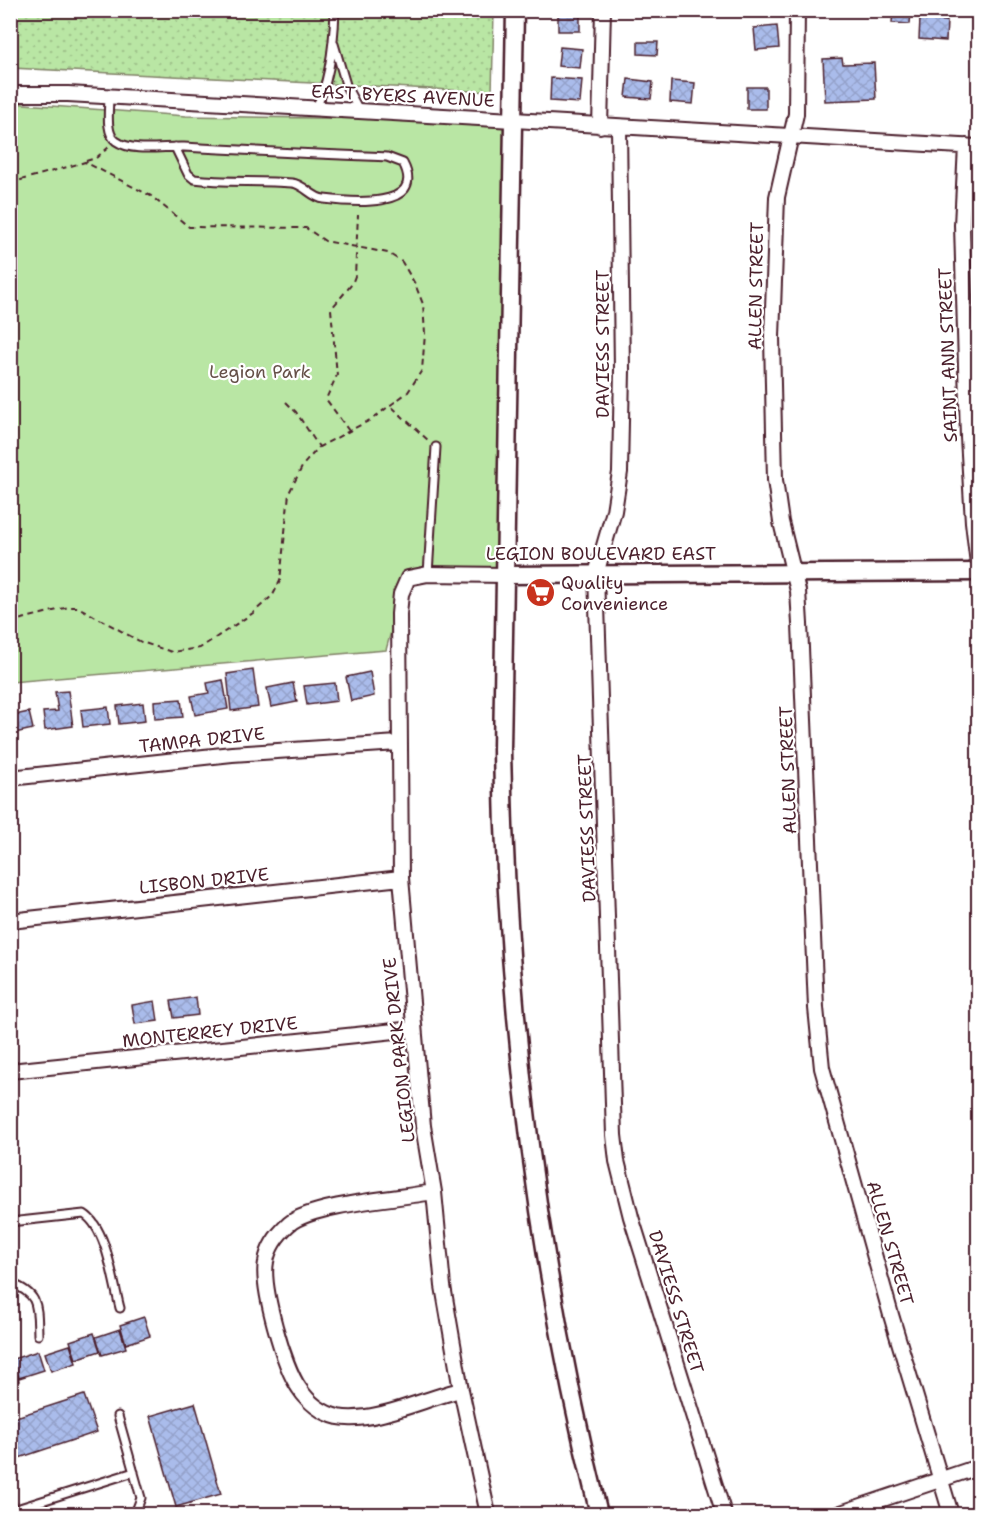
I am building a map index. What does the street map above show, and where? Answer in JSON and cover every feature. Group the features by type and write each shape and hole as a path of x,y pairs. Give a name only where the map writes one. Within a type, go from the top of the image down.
{"street":[{"path":"515,10 502,749 503,830 514,994 544,1239 558,1319 599,1515"},
{"path":"600,126 603,10"},
{"name":"ALLEN STREET","path":"796,10 796,114 777,197 772,337 775,480 781,522 794,572 800,624 816,1008 822,1068 951,1515"},
{"name":"EAST BYERS AVENUE","path":"10,94 109,97 972,146"},
{"name":"DAVIESS STREET","path":"619,127 622,370 620,472 614,511 596,574 597,653 617,1161 631,1217 724,1515"},
{"name":"SAINT ANN STREET","path":"972,146 962,225 967,425 972,522 978,564"},
{"name":"LEGION BOULEVARD EAST","path":"408,578 428,574 978,572"},
{"name":"LEGION PARK DRIVE","path":"408,578 401,594 399,614 398,742 401,878 423,1126 434,1192 443,1286 461,1390 488,1515"},
{"name":"TAMPA DRIVE","path":"10,778 232,754 398,742"},
{"name":"LISBON DRIVE","path":"10,921 401,878"},
{"name":"MONTERREY DRIVE","path":"10,1071 414,1029"},
{"path":"434,1192 320,1211 291,1222 271,1246 266,1261 267,1295 294,1379 310,1402 321,1410 353,1419 370,1417 461,1390"},
{"path":"838,1515 978,1467"}],"lane":[{"path":"315,109 322,98 333,42 335,10"},
{"path":"333,42 347,88 360,112"},
{"path":"109,97 109,132 115,141 133,146 175,147 387,157 403,163 407,181 400,193 387,201 322,199 295,183 194,178 188,174 175,147"},
{"path":"428,574 435,447"},
{"path":"10,1222 84,1214 94,1220 102,1238 120,1308"},
{"path":"10,1283 27,1289 34,1297 38,1335"},
{"path":"118,1416 141,1498 136,1511 125,1515"},
{"path":"10,1511 134,1472"}],"path":[{"path":"10,183 85,162 102,153 115,141"},
{"path":"10,622 69,607 78,607 157,648 172,652 200,648 254,613 277,588 289,493 303,465 319,447 392,407 408,392 422,370 425,334 423,304 402,262 388,253 367,247 325,241 306,228 189,227 144,192 85,162"},
{"path":"348,431 326,399 337,375 332,309 352,284 358,215"},
{"path":"286,402 296,412 319,447"},
{"path":"392,407 435,447"}],"green space":[{"path":"11,11 494,11 492,92 11,68"},
{"name":"Legion Park","path":"10,103 186,116 514,121 506,575 404,584 386,650 11,682"}],"building":[{"path":"558,10 580,10 580,31 558,31"},
{"path":"826,10 858,10 858,13 826,14"},
{"path":"893,10 911,11 910,24 892,23"},
{"path":"920,19 947,21 946,41 919,39"},
{"path":"777,26 779,48 756,50 754,28"},
{"path":"638,42 658,42 657,55 638,54"},
{"path":"560,47 582,49 580,68 558,66"},
{"path":"842,58 843,64 874,63 876,99 825,101 823,59"},
{"path":"551,78 582,80 580,103 550,101"},
{"path":"628,79 653,82 651,99 626,97"},
{"path":"671,81 695,83 693,104 670,102"},
{"path":"747,87 766,87 766,109 747,109"},
{"path":"253,670 258,707 231,711 227,674"},
{"path":"370,672 374,696 351,701 346,677"},
{"path":"223,680 228,709 195,715 191,696 209,693 207,683"},
{"path":"293,683 297,702 271,707 267,688"},
{"path":"335,683 337,701 307,705 304,686"},
{"path":"68,691 73,726 45,730 43,712 58,711 55,692"},
{"path":"181,699 183,717 155,719 154,701"},
{"path":"143,703 145,721 119,724 117,706"},
{"path":"108,707 110,724 83,727 81,710"},
{"path":"29,712 33,729 10,734 10,716"},
{"path":"196,997 198,1015 174,1018 171,1001"},
{"path":"155,1001 158,1021 135,1024 132,1005"},
{"path":"144,1317 150,1336 126,1344 120,1325"},
{"path":"120,1329 126,1348 102,1355 96,1337"},
{"path":"94,1333 100,1351 76,1359 70,1341"},
{"path":"70,1345 76,1363 51,1371 45,1353"},
{"path":"38,1351 44,1370 19,1378 13,1359"},
{"path":"13,1363 19,1381 10,1384 10,1364"},
{"path":"84,1395 97,1432 10,1461 10,1419"},
{"path":"195,1403 221,1494 176,1507 150,1416"}],"place":[{"name":"Quality Convenience","path":"540,593"}]}
